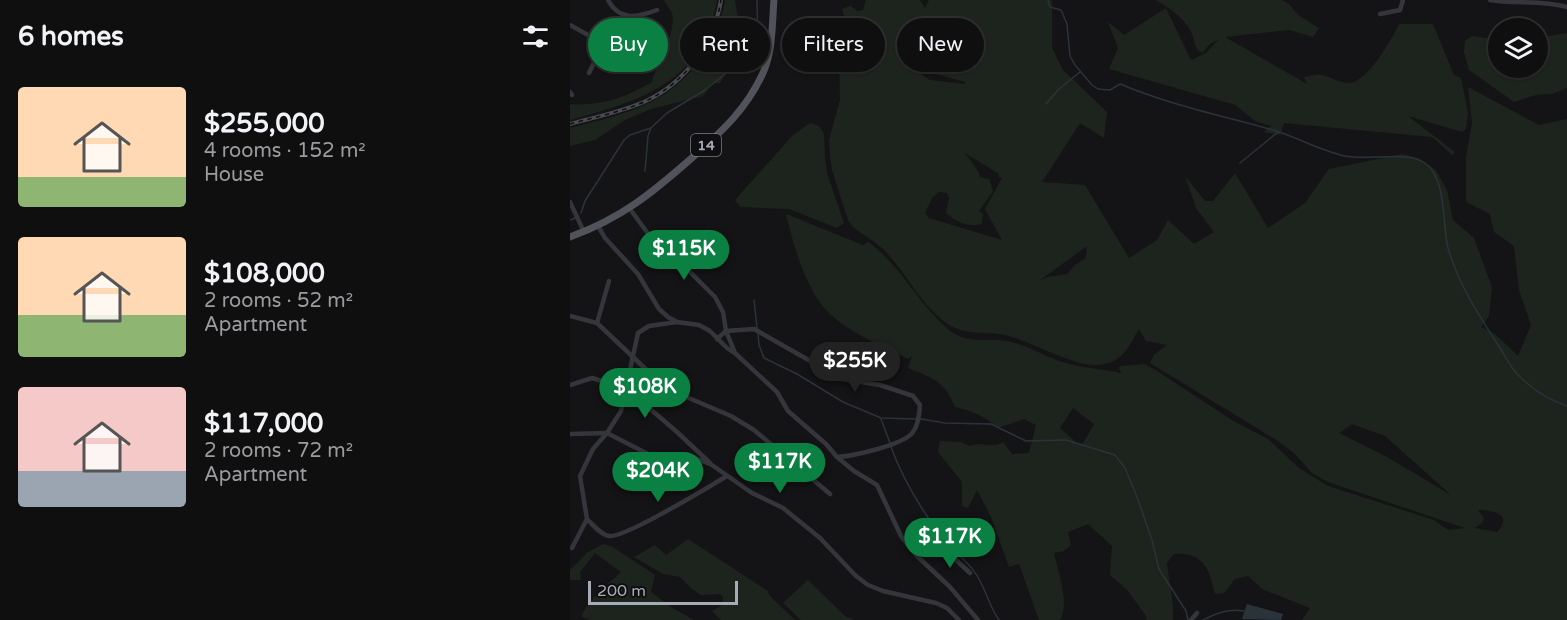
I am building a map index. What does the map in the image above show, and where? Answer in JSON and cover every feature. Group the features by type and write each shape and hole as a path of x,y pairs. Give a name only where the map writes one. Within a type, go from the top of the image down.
{"main road":[{"name":"14","path":"570,237 598,226 630,209 680,168 730,123 744,107 766,63 774,0"}],"street":[{"path":"608,0 615,9 625,15 639,17 657,10"},
{"path":"1380,14 1400,10 1403,0"},
{"path":"1490,0 1536,2 1567,7"},
{"path":"570,25 597,40 600,51 589,73"},
{"path":"570,202 584,232"},
{"path":"630,209 649,235 715,297 723,312 726,331 736,354"},
{"path":"598,226 605,238 638,274 654,297 659,309 677,322"},
{"path":"597,323 609,281"},
{"path":"570,316 597,323 653,376 677,393 731,416 754,430 830,494"},
{"path":"572,548 587,519 580,476 593,449 621,411 638,333 656,324 677,322 699,325 710,331 777,392 788,411 826,444 837,457 877,485 901,536 978,620"},
{"path":"717,339 726,331 745,329 762,332 842,379 880,385 913,396 920,405 919,419 913,433 904,440 850,456 837,457"},
{"path":"570,385 592,378 627,389 712,465 752,493 783,508 820,538 867,585 936,603 959,620"},
{"path":"570,434 606,433 652,456 695,458 712,465"},
{"path":"587,519 603,534 614,536 667,512 727,476"},
{"path":"908,544 944,549 966,536"},
{"path":"944,549 970,573"},
{"path":"1191,620 1197,613"}],"shaded area":[{"path":"664,0 717,0 712,18 680,18 680,71 644,96 570,120 570,104 592,104 612,100 652,82 655,72 668,72 668,40 672,29 672,13"},
{"path":"725,0 735,0 737,14 741,18 720,18"},
{"path":"866,0 920,0 925,8 929,0 1052,0 1052,48 1063,70 1107,112 1104,138 1080,123 1042,182 1085,185 1129,258 1157,240 1168,220 1194,244 1214,232 1196,208 1185,176 1205,201 1213,201 1235,173 1268,228 1305,203 1329,169 1402,154 1418,158 1435,169 1447,190 1453,220 1474,238 1492,287 1489,316 1481,327 1495,334 1518,356 1531,325 1519,290 1514,246 1494,232 1490,214 1466,202 1466,157 1472,123 1468,87 1539,125 1567,119 1567,620 1302,620 1310,608 1262,589 1248,576 1235,579 1224,593 1215,594 1207,570 1199,559 1184,554 1174,554 1167,563 1173,620 1147,620 1128,591 1110,575 1112,546 1088,524 1068,532 1071,545 1064,551 1054,553 1064,596 1063,613 1060,620 1039,620 1019,564 1009,567 991,517 977,490 968,508 962,506 962,482 938,452 940,441 961,442 970,446 995,445 1003,442 1012,454 1029,453 1036,425 1024,419 998,428 978,414 955,407 942,386 908,368 912,356 908,359 866,338 836,319 820,303 813,292 797,252 786,214 863,245 868,242 880,251 900,273 938,320 949,330 962,337 1013,342 1064,362 1121,373 1119,368 1121,366 1144,364 1235,422 1268,439 1299,468 1328,486 1434,520 1448,530 1465,528 1328,482 1312,473 1294,453 1275,439 1150,363 1154,355 1167,345 1146,341 1139,329 1126,350 1117,359 1105,364 1094,365 1069,359 1005,335 955,328 938,316 929,308 885,251 852,226 832,170 829,140 840,100 839,72 885,72 885,18 845,18 842,9 851,6 857,11 863,10","holes":["965,153 1002,178 985,209 1002,240 929,218 925,213 932,198 939,192 947,193 949,198 946,213 963,223 982,224 983,214 979,211 993,191 989,179 980,177","1087,246 1086,258 1067,274 1047,277 1039,281","1073,408 1094,424 1082,445 1060,428","1352,424 1385,436 1451,495 1387,457 1339,433","1478,510 1499,514 1502,517 1502,526 1497,532 1475,528 1482,523 1484,518"]},
{"path":"1156,0 1282,0 1289,4 1298,15 1319,28 1313,37 1289,30 1225,37 1307,84 1304,77 1318,75 1346,83 1356,81 1378,59 1399,24 1433,24 1454,75 1461,78 1468,113 1466,129 1462,132 1408,116 1455,152 1452,155 1432,137 1284,123 1280,135 1263,132 1271,126 1255,121 1235,105 1109,69 1118,48 1108,22 1124,35 1166,8 1192,60 1206,53 1219,39 1210,44 1202,53 1197,48 1186,24 1174,12"},
{"path":"1567,33 1567,88 1552,94 1536,95 1514,102 1469,70 1464,52 1465,41 1472,36 1488,38 1488,78 1548,78 1548,36"},
{"path":"691,72 727,72 720,83 712,83 703,96 651,109 625,120 595,140 570,146 570,128 649,103 677,85"},
{"path":"810,123 819,126 824,133 827,173 844,223 837,228 789,209 740,207 735,200 793,135"},
{"path":"688,539 768,591 769,595 795,620 721,620 712,611 722,605 723,597 720,594 701,595 680,577 663,574 634,557 655,545 666,555"},
{"path":"603,544 611,546 655,575 651,592 694,620 590,620 582,617 593,599 621,572 595,553 580,572 581,580 570,580 570,570 588,552"},
{"path":"808,580 845,616 854,620 801,620 783,603"},
{"path":"1247,604 1283,614 1281,620 1242,619"}],"waterway":[{"path":"581,213 585,201 624,140 630,135 651,128 667,113 705,90 725,74 737,58 758,45 757,0"},
{"path":"1048,0 1050,7 1061,10 1067,24 1070,56 1075,65 1098,89 1110,90 1120,84 1178,104 1276,131 1345,156 1397,156 1417,159 1425,163 1432,170 1440,190 1446,238 1452,261 1476,310 1518,375 1541,394 1567,406"},
{"path":"1046,104 1059,89 1080,72"},
{"path":"645,171 648,136 651,128"},
{"path":"1240,163 1278,132"},
{"path":"570,220 575,218"},
{"path":"754,300 757,328"},
{"path":"758,333 759,345 764,358 797,374 843,402 881,418 916,419"},
{"path":"881,419 890,443"},
{"path":"921,419 945,423 991,424 1026,441 1066,440 1115,455 1125,468 1137,497 1159,569 1186,611 1188,620"},
{"path":"891,447 915,498 947,544"},
{"path":"950,548 976,575 999,620"},
{"path":"1203,620 1223,612 1244,611"}],"railway":[{"path":"570,124 637,105 674,83 696,60 705,46 721,0"}]}
